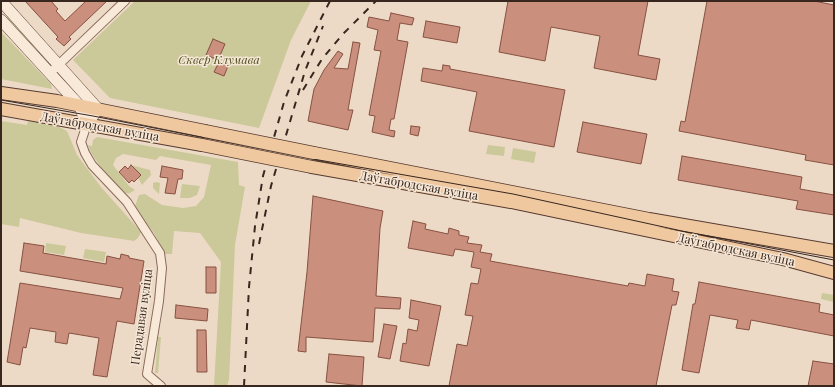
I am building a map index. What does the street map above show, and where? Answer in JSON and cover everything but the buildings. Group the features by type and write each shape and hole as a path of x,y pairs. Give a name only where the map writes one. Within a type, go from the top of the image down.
{"main road":[{"path":"2,3 54,69 79,105 87,124"},
{"path":"1,20 98,109"},
{"name":"Даўгабродская вуліца","path":"1,93 79,105 649,219 834,251"},
{"name":"Даўгабродская вуліца","path":"1,109 518,204 783,259 834,273"},
{"name":"Перадавая вуліца","path":"87,124 98,109"}],"street":[{"path":"54,69 125,1"},
{"name":"Перадавая вуліца","path":"87,124 81,142 85,153 92,165 127,202 160,253 162,268 159,301 147,374 161,386"}],"green space":[{"name":"Сквер Клумава","path":"135,1 311,1 291,40 259,128 110,98 73,60"},
{"path":"8,16 48,60 45,62 5,18"},
{"path":"1,32 51,84 52,89 1,79"},
{"path":"28,120 57,126 67,131 77,155 101,187 141,232 138,238 134,241 81,233 20,218 19,227 1,224 1,121 27,125"},
{"path":"97,137 238,162 239,185 245,187 235,245 229,380 227,386 214,386 221,262 200,233 174,231 172,254 165,254 154,233 136,211 135,206 139,195 145,194 162,205 183,208 196,206 204,197 211,165 160,156 156,160 123,154 116,158 113,165 129,186 135,190 124,194 105,174 90,151 88,145 92,146 93,140"},
{"path":"488,145 505,147 504,156 486,154"},
{"path":"513,148 536,152 534,163 511,159"},
{"path":"131,165 150,170 151,175 142,185"},
{"path":"153,183 160,183 159,194 153,188"},
{"path":"182,184 200,186 197,195 190,198 180,198"},
{"path":"46,243 66,246 64,255 45,252"},
{"path":"85,249 106,252 104,262 83,258"},
{"path":"822,293 834,295 834,302 821,299"},
{"path":"158,337 161,337 158,373 155,373"}],"tram line":[{"path":"1,100 93,116 313,159 513,194 682,231 834,260"}],"railway":[{"path":"244,386 249,287 255,226 263,176 284,102 302,56 330,1"},
{"path":"303,90 322,59 343,34 376,1"},
{"path":"259,244 271,186 305,71 323,26"}]}
